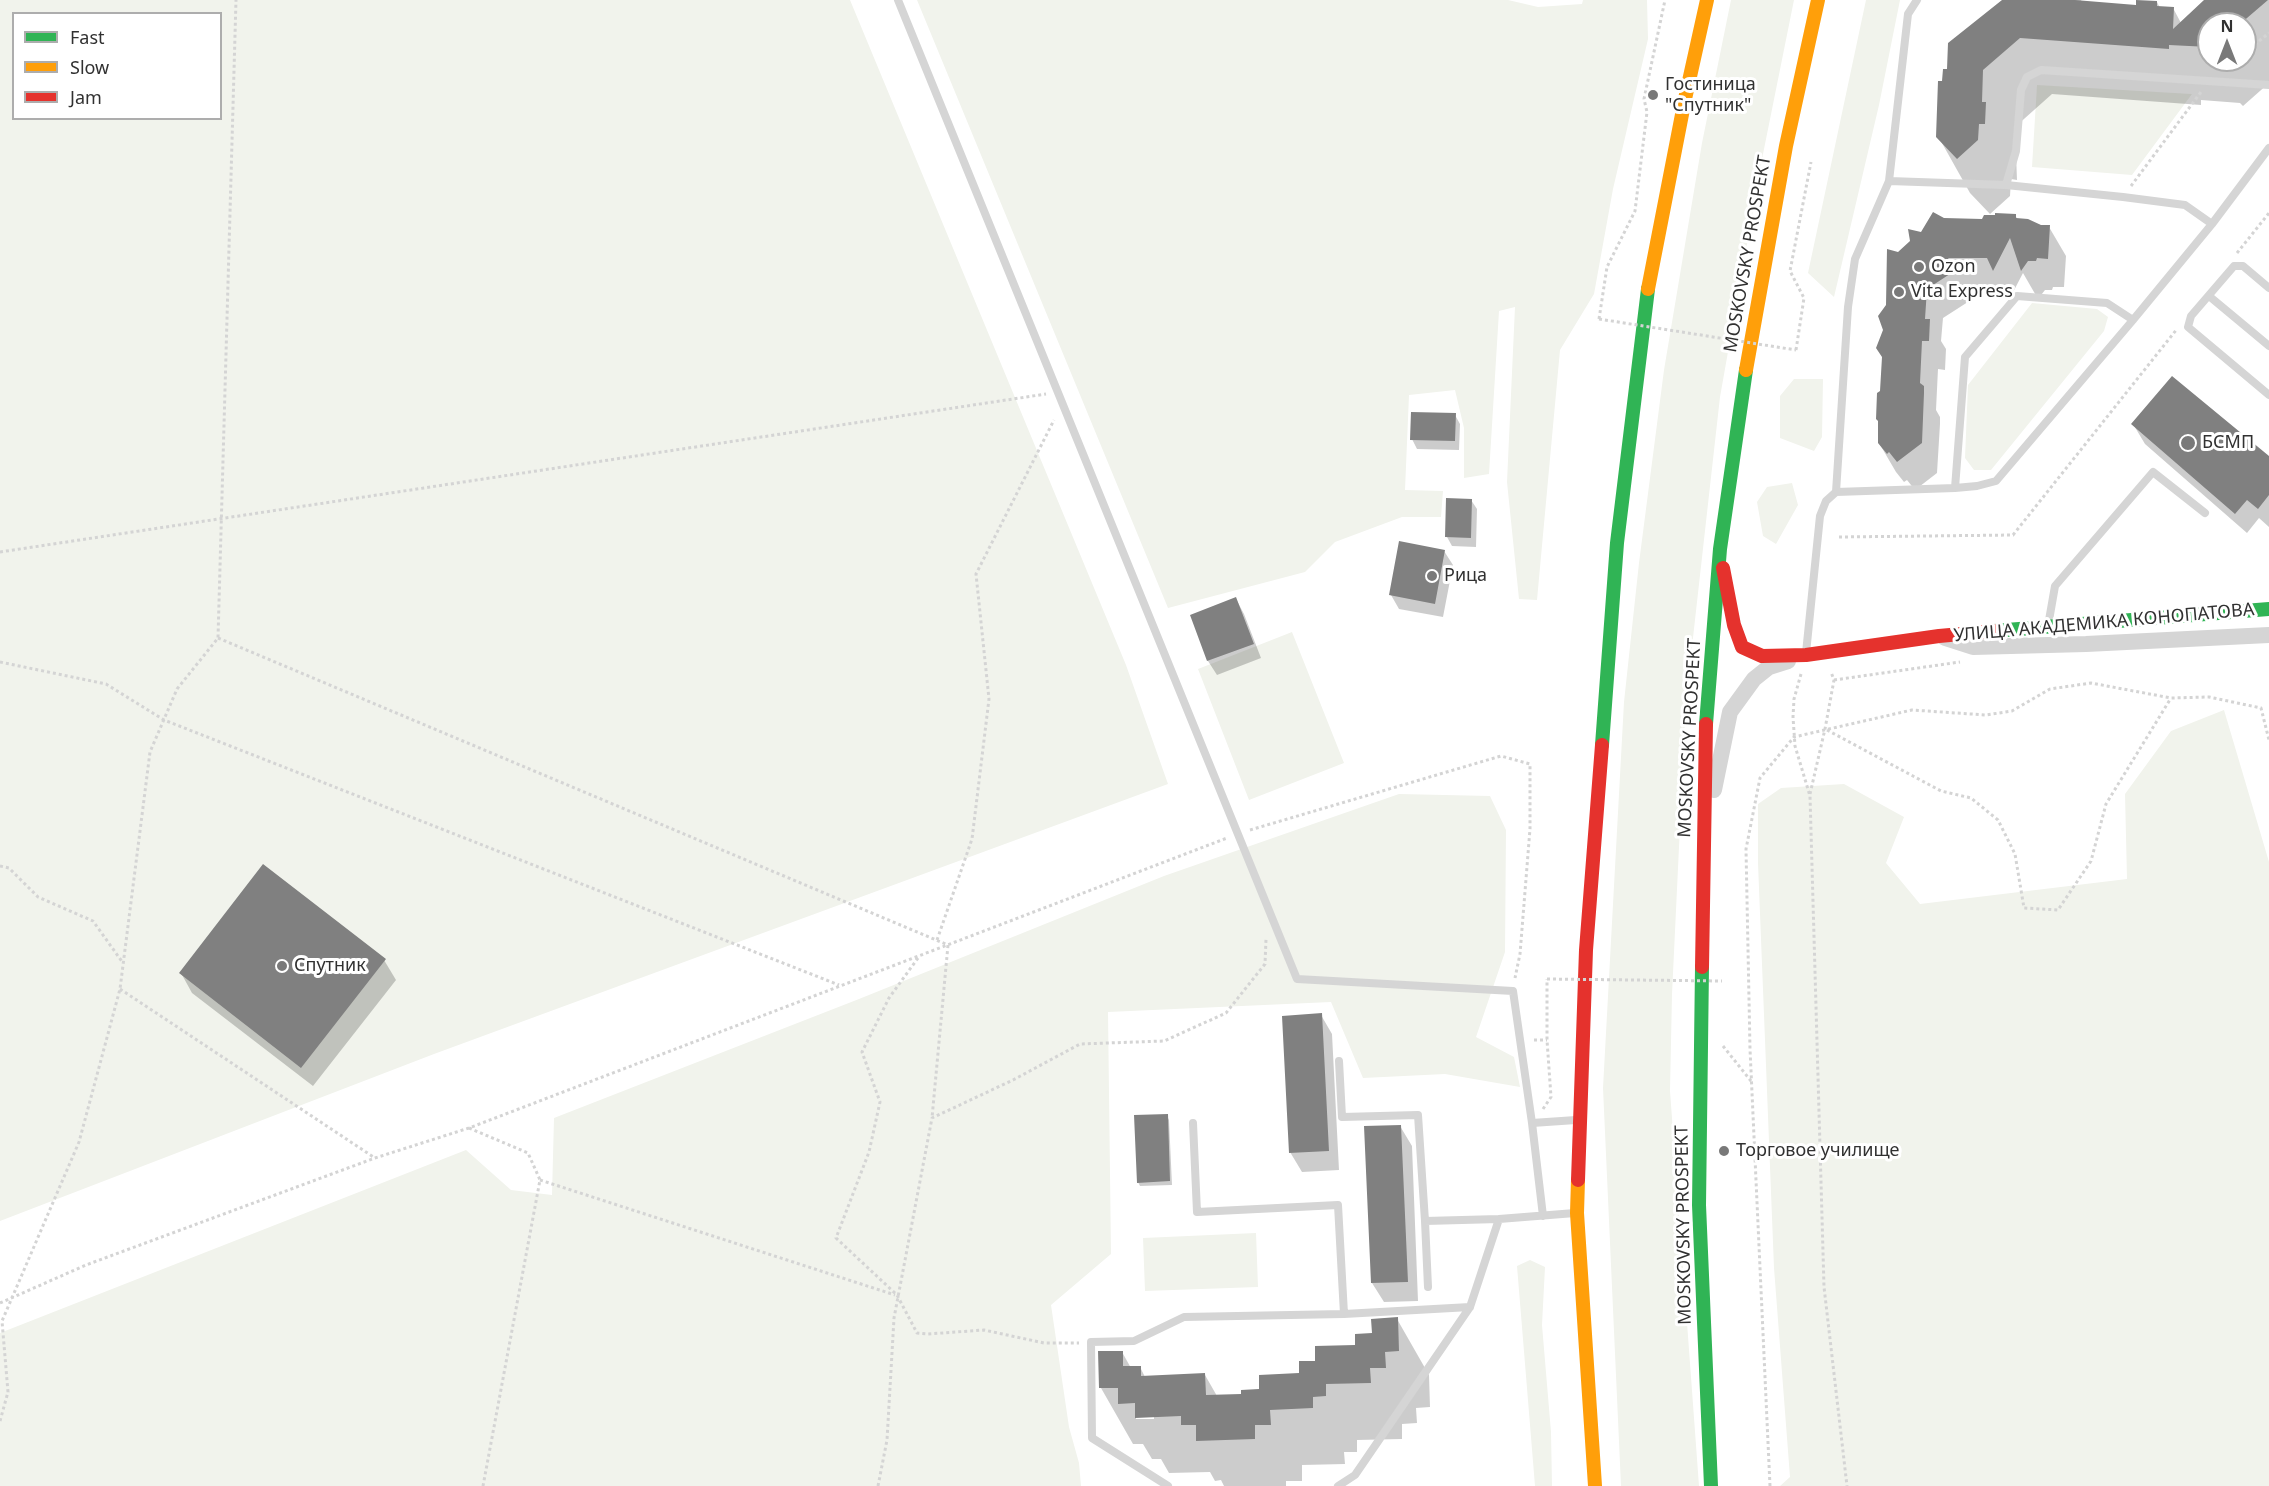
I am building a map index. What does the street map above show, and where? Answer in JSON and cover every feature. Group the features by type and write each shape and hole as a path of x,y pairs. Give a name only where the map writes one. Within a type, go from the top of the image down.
{"main road":[{"path":"1595,1486 1577,1213 1586,950 1617,543 1649,280 1707,0"},
{"name":"MOSKOVSKY PROSPEKT","path":"1711,1486 1699,1205 1706,705 1720,549 1749,346 1786,146 1818,0"},
{"name":"УЛИЦА АКАДЕМИКА КОНОПАТОВА","path":"1720,549 1734,625 1742,647 1762,656 1806,655 1939,636 2269,609"}],"street":[{"name":"УЛИЦА АКАДЕМИКА КОНОПАТОВА","path":"1939,636 1973,647 2269,635"},
{"path":"1703,841 1730,712 1754,679 1769,667 1806,655"}],"lane":[{"path":"898,0 1297,979 1513,991 1532,1123 1542,1216"},
{"path":"1836,492 1848,307 1855,259 1889,181 1908,14 1917,0"},
{"path":"2006,185 2016,151 2020,90 2027,77 2041,70 2269,85"},
{"path":"1806,655 1820,516 1826,501 1836,492 1955,488 1996,481 2212,224 2269,148"},
{"path":"1889,181 2006,185 2185,205 2212,224"},
{"path":"2269,288 2243,266 2234,266 2191,316 2188,327 2269,395"},
{"path":"1955,488 1965,357 2017,296 2107,303 2133,320"},
{"path":"2209,296 2269,346"},
{"path":"2048,626 2055,586 2153,472 2205,513"},
{"path":"1340,1061 1342,1117 1418,1115 1428,1287"},
{"path":"1532,1123 1580,1120"},
{"path":"1193,1123 1197,1212 1338,1205 1344,1314"},
{"path":"1425,1221 1499,1219 1577,1213"},
{"path":"1338,1486 1355,1475 1470,1307 1499,1219"},
{"path":"1168,1486 1092,1438 1091,1342 1134,1341 1184,1317 1344,1314 1470,1307"}],"path":[{"path":"0,1421 8,1392 2,1321 79,1142 120,989 150,752 177,689 218,638 236,0"},
{"path":"1665,0 1644,99 1647,112 1635,211 1607,267 1599,319 1796,350 1804,298 1790,271 1811,162"},
{"path":"2257,42 2269,33"},
{"path":"2123,197 2209,81 2220,72"},
{"path":"2232,259 2269,213"},
{"path":"1839,537 2013,536 2181,323"},
{"path":"0,552 1057,393"},
{"path":"937,940 972,839 989,699 976,574 1062,404"},
{"path":"218,638 948,945"},
{"path":"1824,652 1834,680 1810,796 1824,1287 1847,1486"},
{"path":"1806,655 1794,699 1794,737 1810,796"},
{"path":"0,663 106,684 164,720 841,986"},
{"path":"1770,1486 1752,1081 1746,849 1760,778 1794,737 1912,710 1986,715 2012,711 2050,689 2091,683 2171,698 2209,697 2261,708 2269,740"},
{"path":"1825,729 1941,791 1971,798 1998,820 2015,855 2024,908 2058,910 2091,861 2106,804 2171,698"},
{"path":"0,1303 86,1265 375,1158 469,1128 1236,834 1501,756 1530,764 1530,829 1520,954 1513,991"},
{"path":"0,866 9,868 38,897 93,921 123,963"},
{"path":"932,1118 1013,1080 1080,1044 1164,1041 1226,1013 1265,964 1267,910"},
{"path":"878,1486 887,1440 897,1295 932,1118 948,945"},
{"path":"919,956 889,998 862,1053 880,1102 869,1152 836,1238 897,1295 917,1333 984,1330 1044,1343 1091,1342"},
{"path":"1532,1123 1551,1097 1546,979 1722,981"},
{"path":"120,989 375,1158"},
{"path":"1720,1042 1752,1081"},
{"path":"469,1128 528,1154 540,1180 483,1486"},
{"path":"540,1180 897,1295"}],"shaded area":[{"path":"0,0 850,0 1126,665 1168,784 434,1054 0,1221"},
{"path":"917,0 1508,0 1538,7 1582,4 1583,0 1647,0 1648,39 1613,189 1594,294 1560,350 1537,600 1519,599 1507,482 1515,307 1499,311 1489,474 1464,478 1464,428 1455,390 1409,395 1405,490 1443,491 1441,517 1402,517 1335,542 1305,572 1168,608"},
{"path":"1731,0 1794,0 1763,154 1720,397 1686,700 1672,994 1670,1091 1699,1486 1621,1486 1603,1088 1624,702 1664,370 1702,143"},
{"path":"1866,0 1900,0 1879,105 1834,297 1808,273"},
{"path":"2037,85 2192,94 2132,175 2032,167"},
{"path":"2032,303 2097,309 2108,317 2104,331 1991,470 1974,470 1965,458 1968,385"},
{"path":"1794,379 1823,379 1822,437 1814,451 1780,438 1780,396"},
{"path":"1792,483 1798,505 1776,544 1763,536 1757,502 1767,487"},
{"path":"1292,632 1344,763 1249,800 1198,669"},
{"path":"2224,710 2269,862 2269,1486 1780,1486 1790,1477 1774,1268 1758,863 1758,804 1781,788 1844,784 1904,817 1886,863 1920,904 2127,879 2125,794 2171,731"},
{"path":"1399,794 1490,796 1506,830 1505,952 1476,1037 1514,1057 1520,1087 1445,1074 1363,1078 1331,1002 1108,1012 1111,1254 1051,1305 1069,1427 1079,1463 1081,1486 0,1486 0,1333 466,1150 511,1190 552,1195 554,1118 859,999 1164,876"},
{"path":"1256,1233 1258,1287 1145,1291 1143,1238"},
{"path":"1530,1260 1545,1267 1542,1325 1551,1432 1552,1486 1535,1486 1517,1266"}],"building":[{"path":"2002,0 2075,0 2136,5 2136,0 2157,1 2157,6 2174,7 2173,29 2204,0 2268,0 2254,12 2197,12 2197,46 2169,45 2169,49 2020,38 1983,70 1982,102 1986,102 1985,124 1979,124 1978,140 1957,159 1936,137 1938,81 1942,81 1943,69 1947,69 1948,43"},
{"path":"1933,212 1944,218 1982,219 1984,215 1995,215 1995,213 2016,214 2016,218 2028,219 2041,225 2050,225 2048,259 2037,258 2036,261 2028,261 2021,271 2010,238 1993,271 1987,258 1948,258 1956,270 1927,289 1925,319 1930,319 1929,341 1922,341 1920,383 1924,386 1924,393 1922,443 1897,462 1878,443 1878,421 1876,419 1882,357 1876,348 1883,330 1878,316 1886,305 1887,249 1898,252 1910,241 1908,229 1921,232"},
{"path":"2172,376 2269,456 2269,495 2258,509 2247,500 2235,514 2131,424"},
{"path":"1411,412 1456,413 1455,441 1410,440"},
{"path":"1446,498 1472,499 1471,538 1445,537"},
{"path":"1399,541 1445,550 1435,604 1389,595"},
{"path":"1236,597 1254,644 1207,661 1190,615"},
{"name":"Спутник","path":"263,864 386,959 301,1068 179,973"},
{"path":"1322,1013 1329,1151 1289,1153 1282,1016"},
{"path":"1168,1114 1170,1181 1137,1183 1134,1115"},
{"path":"1401,1125 1408,1282 1371,1283 1364,1126"},
{"path":"1398,1317 1399,1351 1385,1352 1386,1368 1370,1368 1371,1383 1326,1384 1326,1396 1313,1397 1313,1408 1270,1410 1271,1425 1255,1425 1255,1439 1196,1441 1196,1425 1181,1425 1181,1416 1135,1418 1135,1403 1118,1404 1118,1388 1099,1388 1098,1351 1123,1351 1123,1366 1141,1366 1141,1376 1205,1373 1206,1395 1241,1394 1241,1390 1259,1389 1259,1375 1299,1373 1299,1361 1315,1361 1315,1346 1355,1345 1355,1334 1372,1333 1371,1319"}],"traffic: fast":[{"path":"1602,745 1617,543 1648,289"},
{"path":"1706,724 1720,549 1746,370"},
{"path":"1994,631 2269,609"},
{"path":"1702,967 1699,1205 1711,1486"}],"traffic: slow":[{"path":"1648,289 1707,0"},
{"path":"1746,370 1786,146 1818,0"},
{"path":"1578,1180 1577,1213 1595,1486"}],"traffic: jam":[{"path":"1723,568 1734,625 1742,647 1762,656 1806,655 1939,636 1994,631"},
{"path":"1702,967 1706,724"},
{"path":"1578,1180 1586,950 1602,745"}],"place":[{"name":"Гостиница \"Спутник\"","path":"1653,95"},
{"name":"Ozon","path":"1919,267"},
{"name":"Vita Express","path":"1899,292"},
{"name":"БСМП","path":"2188,443"},
{"name":"Рица","path":"1432,576"},
{"name":"Спутник","path":"282,966"},
{"name":"Торговое училище","path":"1724,1151"}]}
